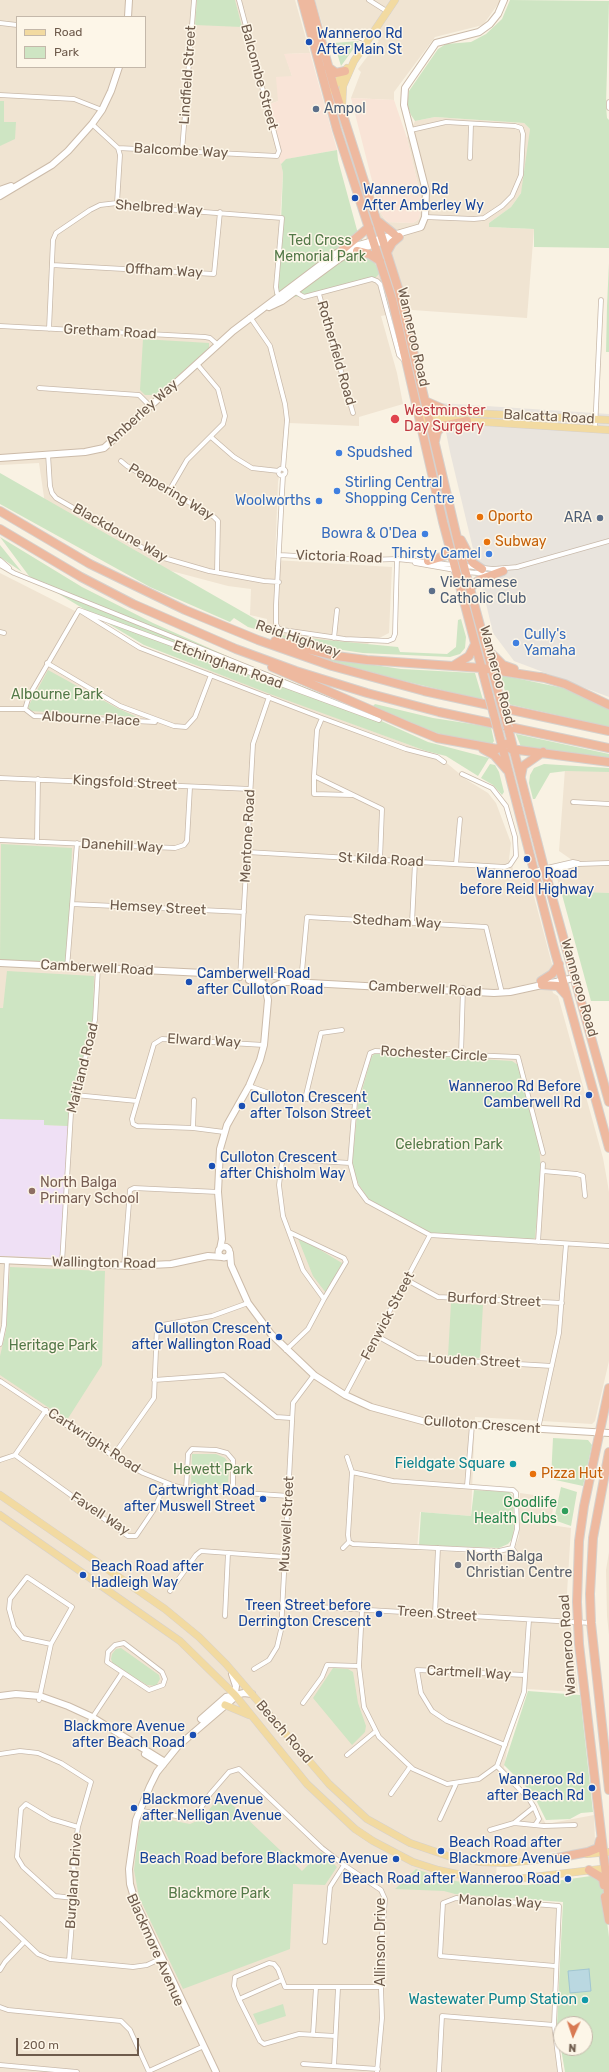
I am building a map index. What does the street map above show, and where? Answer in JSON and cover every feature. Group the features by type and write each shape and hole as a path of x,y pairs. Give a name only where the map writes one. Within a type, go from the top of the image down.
{"highway":[{"name":"Wanneroo Road","path":"302,0 332,113 392,299 450,549 609,1148"},
{"name":"Wanneroo Road","path":"310,0 334,87 399,291 465,569 521,776 544,870 609,1102"},
{"path":"328,67 336,73 345,71"},
{"path":"377,220 396,235 387,252"},
{"path":"342,250 369,227"},
{"path":"357,251 369,254 380,261"},
{"path":"425,401 450,412"},
{"path":"435,442 437,432 442,426 467,421"},
{"name":"Reid Highway","path":"0,511 90,564 226,627 293,652 367,676 477,704 609,732"},
{"path":"456,528 473,563 482,569"},
{"path":"0,529 74,573 133,604 236,649 290,676 408,726 438,738 497,749 509,733"},
{"path":"428,561 444,556 450,549"},
{"path":"470,588 479,580 503,571"},
{"path":"226,627 336,656 402,664 492,669 545,678"},
{"path":"452,666 468,657 475,644"},
{"path":"486,648 503,665 545,678 592,696 609,705"},
{"path":"236,649 296,671 367,693 439,712 609,748"},
{"path":"502,742 514,750 543,752 609,762"},
{"path":"477,746 494,755 509,772"},
{"path":"521,776 523,766 543,752"},
{"path":"541,983 552,974 559,964"},
{"path":"541,983 558,986 568,996"},
{"name":"Wanneroo Road","path":"609,1388 588,1481 580,1529 577,1583 577,1623 601,1837 606,1852 609,1901"},
{"name":"Wanneroo Road","path":"609,1452 592,1548 591,1623 609,1790"},
{"path":"551,1859 588,1852 598,1848 601,1837"},
{"path":"589,1870 602,1879 609,1920"}],"main road":[{"path":"345,119 342,105 343,90 354,62 395,0"},
{"path":"332,113 334,107 331,93 349,65 354,62"},
{"name":"Balcatta Road","path":"419,417 450,412 609,420"},
{"name":"Balcatta Road","path":"429,416 467,421 609,430"},
{"name":"Beach Road","path":"0,1495 165,1609 200,1637 226,1664 329,1784 359,1812 383,1829 417,1846 462,1859 506,1863 606,1852"},
{"name":"Beach Road","path":"0,1515 180,1641 235,1695 308,1784 355,1830 413,1862 454,1874 501,1879 526,1878 607,1868"},
{"path":"225,1705 251,1716"}],"street":[{"path":"128,16 129,0"},
{"name":"Lindfield Street","path":"182,150 194,0"},
{"name":"Balcombe Street","path":"239,0 279,154"},
{"path":"369,0 388,12"},
{"path":"374,243 420,227 425,217 426,191 404,105 405,88 432,47 441,41 480,32 490,24 498,14 504,0"},
{"path":"0,22 16,25"},
{"path":"333,36 358,36 368,41"},
{"path":"0,196 52,165 68,151 92,124 102,110 111,91 119,68"},
{"path":"0,95 74,99 102,110"},
{"path":"609,102 609,108"},
{"path":"411,130 438,123 471,124 515,126 521,128 523,134 518,185 512,196 502,206 493,213 480,219 425,217"},
{"name":"Balcombe Way","path":"92,124 118,148 182,150 276,156 279,154"},
{"path":"470,158 471,124"},
{"path":"117,203 120,155 118,148"},
{"path":"0,190 22,182"},
{"name":"Shelbred Way","path":"49,329 53,240 56,233 100,205 117,203 125,206 220,212 282,218 276,287 280,298"},
{"name":"Offham Way","path":"52,265 214,274 220,212"},
{"name":"Amberley Way","path":"293,290 342,250 374,243"},
{"name":"Amberley Way","path":"0,457 85,452 104,448 250,317 339,259 374,243"},
{"path":"293,290 304,297 372,279 377,281 380,284 399,355 406,362"},
{"name":"Rotherfield Road","path":"319,294 353,412"},
{"path":"595,430 601,300"},
{"path":"250,317 270,346 285,404 286,420 284,469 286,473 283,475 276,624 278,628 334,638 388,641 393,639 395,634 398,559"},
{"name":"Gretham Road","path":"0,326 205,336 210,338 218,345"},
{"path":"170,491 187,460 223,424 225,416 218,389 197,364"},
{"path":"39,388 129,393 140,395 151,407"},
{"path":"211,437 234,457 252,468 278,472 280,475 283,475"},
{"name":"Blackdoune Way","path":"48,453 50,486 52,493 56,498 161,558 217,572 264,581 278,582"},
{"name":"Peppering Way","path":"121,461 126,466 170,491 218,522 217,572"},
{"path":"278,472 284,469"},
{"path":"465,569 485,574 503,571 609,541"},
{"name":"Victoria Road","path":"280,555 367,560 398,559 428,561 455,568"},
{"name":"Victoria Road","path":"398,559 455,568"},
{"name":"Etchingham Road","path":"0,560 14,573"},
{"name":"Etchingham Road","path":"0,565 14,573 379,720 79,610"},
{"path":"455,568 482,569 518,567"},
{"path":"0,709 25,709 29,696 47,663 79,610"},
{"name":"Etchingham Road","path":"79,610 140,648 322,718 436,757 444,762"},
{"path":"334,638 337,610"},
{"path":"47,663 120,706 160,722 174,726 186,727 195,718 211,675"},
{"name":"Mentone Road","path":"240,977 253,744 269,697"},
{"name":"Albourne Place","path":"25,709 34,716 160,722"},
{"path":"322,718 317,730 314,794 354,795"},
{"name":"St Kilda Road","path":"247,852 505,867 514,861 516,852 515,837 506,806 492,788 462,774"},
{"path":"314,776 382,809 380,860"},
{"name":"Kingsfold Street","path":"0,778 250,789"},
{"path":"36,842 38,779"},
{"name":"Danehill Way","path":"0,840 175,848 184,845 187,841 190,787"},
{"path":"573,802 609,804"},
{"path":"456,864 460,819"},
{"path":"67,968 77,843"},
{"path":"412,923 415,862"},
{"path":"535,873 574,862 578,864 609,863"},
{"name":"Hemsey Street","path":"72,904 244,912"},
{"name":"Stedham Way","path":"301,980 307,917 486,927 502,991"},
{"name":"Camberwell Road","path":"0,964 240,977 265,976"},
{"name":"Maitland Road","path":"62,1264 71,1113 96,1020 98,970"},
{"path":"271,974 274,976 276,980 275,986 268,988 264,985 265,976 271,974"},
{"name":"Camberwell Road","path":"274,976 301,980 502,991 574,976"},
{"name":"Camberwell Road","path":"240,977 264,985"},
{"name":"Camberwell Road","path":"275,986 284,982 301,980"},
{"name":"Culloton Crescent","path":"231,1265 219,1254 222,1238 218,1192 218,1159 224,1132 236,1105 249,1086 264,1045 268,1000 264,985"},
{"name":"Culloton Crescent","path":"268,1000 275,986"},
{"path":"460,1055 463,990"},
{"path":"305,1099 321,1033 342,1030"},
{"name":"Elward Way","path":"224,1132 193,1128 137,1126 133,1124 132,1119 154,1044 158,1040 162,1039 264,1045"},
{"name":"Rochester Circle","path":"543,1153 518,1057 375,1051 370,1053 355,1102 350,1163 356,1186 367,1201 430,1235 609,1246"},
{"path":"249,1086 281,1097 355,1102"},
{"path":"75,1095 137,1101"},
{"path":"193,1128 194,1100"},
{"path":"324,1299 303,1270 283,1216 279,1185 282,1162 286,1159 350,1163"},
{"path":"538,1242 543,1164"},
{"path":"543,1171 577,1174 583,1176 585,1196"},
{"path":"124,1266 130,1190 134,1188 218,1192"},
{"path":"286,1350 308,1329 346,1262 344,1258 289,1232"},
{"name":"Fenwick Street","path":"345,1395 430,1235"},
{"name":"Culloton Crescent","path":"222,1238 230,1253 231,1265 248,1303 286,1350 314,1375 345,1395 371,1407 426,1422 599,1432 609,1434"},
{"path":"538,1429 560,1333 566,1244"},
{"path":"219,1249 227,1247"},
{"name":"Wallington Road","path":"208,1256 219,1249"},
{"path":"223,1257 230,1253"},
{"name":"Wallington Road","path":"0,1260 124,1266 171,1264 208,1256 223,1257"},
{"path":"0,1344 4,1325 7,1260"},
{"name":"Burford Street","path":"407,1280 438,1297 562,1303"},
{"path":"113,1456 154,1398 157,1326 212,1316 248,1303"},
{"name":"Louden Street","path":"377,1336 417,1358 552,1366"},
{"path":"154,1380 224,1375 276,1417 291,1418"},
{"name":"Muswell Street","path":"254,1669 268,1660 277,1647 281,1630 289,1496 291,1418 293,1403 314,1375"},
{"name":"Cartwright Road","path":"0,1381 46,1410 113,1456 143,1473 166,1483 186,1489 289,1496"},
{"path":"0,1460 14,1456 46,1410"},
{"path":"467,1486 472,1425"},
{"path":"186,1489 188,1454 192,1450 216,1450 227,1453 233,1460 233,1492"},
{"name":"Favell Way","path":"14,1456 128,1536 136,1536 153,1511 166,1483"},
{"path":"344,1548 349,1542 348,1534 352,1472 347,1457"},
{"path":"352,1472 393,1481 513,1490 516,1493 517,1529 512,1548"},
{"path":"349,1542 353,1544 499,1551 512,1548"},
{"path":"435,1614 438,1548"},
{"path":"512,1548 520,1559"},
{"path":"170,1591 196,1555 201,1551 285,1557"},
{"path":"225,1616 228,1553"},
{"path":"40,1698 50,1644 72,1607 27,1577 10,1599 9,1609 14,1627 23,1638 50,1644"},
{"name":"Treen Street","path":"283,1605 591,1623"},
{"path":"362,1610 359,1666 364,1707 379,1737 410,1767 447,1784 456,1784 479,1779 497,1766 524,1692 530,1620"},
{"path":"124,1644 162,1672 164,1679 162,1685 149,1690 122,1672 107,1662 108,1652 115,1645 124,1644"},
{"path":"226,1664 236,1682 235,1695"},
{"path":"303,1703 322,1677 327,1665 359,1666"},
{"name":"Cartmell Way","path":"504,1745 447,1721 432,1711 421,1693 417,1670 525,1675"},
{"path":"91,1719 122,1672"},
{"name":"Blackmore Avenue","path":"212,2072 161,1959 131,1899 126,1881 127,1850 137,1810 146,1784 162,1762 187,1732 226,1697 247,1693 252,1694"},
{"path":"0,1696 16,1694 40,1698 68,1706 162,1762"},
{"name":"Blackmore Avenue","path":"162,1762 187,1736 235,1695"},
{"path":"0,1700 40,1698"},
{"path":"346,1755 376,1731"},
{"name":"Burgland Drive","path":"0,1754 20,1751 38,1753 61,1763 91,1782 78,1827 73,1862 74,1898 69,1961"},
{"path":"497,1766 529,1799 539,1819 535,1825"},
{"path":"391,1794 410,1767"},
{"name":"Allinson Drive","path":"137,1810 186,1818 194,1817 210,1794 229,1772 236,1769 243,1771 322,1848 378,1888 384,1896 380,1959 382,2018 378,2070"},
{"path":"440,1819 456,1784"},
{"path":"74,1898 55,1896 23,1866 17,1857 21,1809 26,1804 51,1819 78,1827"},
{"path":"514,1823 534,1807"},
{"path":"490,1830 514,1823 535,1825 575,1825"},
{"path":"325,1942 330,1887 344,1865"},
{"name":"Manolas Way","path":"456,1898 559,1906 555,1966 440,1956 443,1903 456,1898"},
{"path":"0,1918 24,1942 42,1956 69,1961 133,1968 147,1965 161,1959"},
{"path":"0,1970 5,1962 24,1942"},
{"path":"335,2036 292,2035 264,2044 260,2041 239,1999 234,1986 235,1977 270,1963 274,1964 278,1969 285,1987 381,1987"},
{"path":"554,2016 555,1966"},
{"path":"239,1999 282,1980"},
{"path":"313,2035 316,1987"},
{"path":"334,2066 338,1988"},
{"path":"0,2007 8,2010 121,2021 130,2030 149,2072 202,2047"},
{"path":"439,2072 442,2016 553,2025"},
{"name":"Blackmore Avenue","path":"202,2047 216,2072"},
{"path":"558,2056 560,2072"},
{"path":"303,2064 378,2070"},
{"path":"0,2065 77,2072"}],"shaded area":[{"path":"0,0 295,0 310,53 285,54 292,76 278,101 268,105 283,173 275,299 364,242 380,212 387,222 413,223 419,219 422,202 407,138 415,121 435,117 524,123 530,129 527,175 521,193 511,207 489,223 489,227 534,229 527,318 412,310 381,316 397,373 403,404 359,417 359,426 289,423 278,482 275,560 392,567 389,633 358,649 280,639 268,633 267,619 250,615 251,589 228,586 160,568 45,504 39,463 0,465"},
{"path":"315,0 501,0 483,25 435,37 394,92 394,100 351,98 361,72 358,69 379,41 366,32 327,31 323,27"},
{"path":"310,53 337,150 287,159 281,164 268,105 278,101 276,77 292,76 284,54"},
{"path":"351,98 394,100 407,138 422,202 419,219 413,223 387,222 380,212"},
{"path":"440,403 609,414 609,697 514,661 493,633 450,452"},
{"path":"0,573 146,647 437,755 467,780 488,793 496,803 511,843 509,859 515,874 528,874 553,968 548,973 553,993 558,996 603,1158 609,1192 609,1361 595,1421 592,1424 475,1417 471,1516 420,1512 417,1550 509,1555 515,1547 519,1537 520,1493 555,1498 550,1525 571,1528 567,1593 578,1692 526,1689 507,1750 504,1768 528,1794 546,1824 594,1815 595,1842 591,1848 497,1859 495,1899 560,1903 557,2016 553,2016 553,2056 560,2056 563,2072 0,2072"},
{"path":"565,769 609,770 609,893 561,892 557,878 558,864 572,860 559,851"},
{"name":"North Balga Primary School","path":"0,1119 45,1120 45,1125 69,1126 61,1258 0,1256"},
{"path":"609,1552 609,1635 606,1570"}],"green space":[{"path":"197,0 235,0 242,27 195,25"},
{"path":"510,0 609,1 606,105 607,118 609,120 609,248 534,247 534,229 489,227 489,223 511,207 521,193 530,129 524,123 435,117 415,121 407,105 409,91 438,49 446,44 471,42 486,34 502,19"},
{"path":"359,41 341,66 334,43"},
{"path":"0,101 4,101 4,122 16,122 15,139 0,146"},
{"name":"Ted Cross Memorial Park","path":"337,150 338,160 357,230 380,273 375,278 302,296 274,299 281,221 283,173 281,164 286,159"},
{"path":"609,263 609,352 606,352 607,306"},
{"path":"143,339 209,343 209,348 156,395 145,395 140,390"},
{"path":"0,473 285,636 398,647 400,652 447,654 456,647 458,620 461,619 466,637 465,648 460,654 450,657 363,653 309,645 248,627 234,618 230,622 150,587 0,504"},
{"path":"0,537 82,587 153,623 236,660 317,692 428,742 489,758 478,776 446,756 426,751 270,694 144,645 29,576"},
{"path":"0,545 22,572 0,557"},
{"path":"327,658 401,669 475,673 483,700 400,680 327,660"},
{"name":"Albourne Park","path":"48,670 117,708 137,717 30,711 28,707"},
{"path":"501,675 563,688 595,703 609,710 609,727 508,704"},
{"path":"375,704 433,718 491,727 494,741 492,744 456,739 415,726 372,707"},
{"path":"516,734 609,754 609,759 521,747"},
{"path":"490,764 495,765 499,772 504,792 502,795 493,785 481,778"},
{"path":"544,764 609,768 609,772 566,771 550,773 535,799 533,799 529,783 530,775 534,768"},
{"path":"1,844 72,848 68,965 0,961"},
{"path":"561,891 609,893 609,1001 591,1001"},
{"path":"7,971 94,976 93,1020 70,1109 69,1126 44,1125 44,1120 0,1119 0,1008 3,1008"},
{"name":"Celebration Park","path":"377,1053 512,1061 518,1065 539,1144 541,1172 535,1238 531,1240 431,1233 370,1201 359,1185 352,1166 358,1105 371,1058"},
{"path":"297,1236 342,1263 326,1293 313,1276"},
{"name":"Heritage Park","path":"10,1267 105,1271 102,1365 67,1420 0,1375 0,1356 6,1331"},
{"path":"451,1303 483,1305 480,1358 448,1356"},
{"path":"553,1438 588,1440 592,1445 583,1486 551,1479"},
{"name":"Hewett Park","path":"192,1454 216,1454 225,1458 229,1464 228,1486 191,1484"},
{"name":"Goodlife Health Clubs","path":"561,1487 577,1492 571,1526 554,1520"},
{"path":"474,1490 509,1492 513,1496 514,1529 513,1538 508,1544 499,1548 419,1545 421,1512 471,1516"},
{"path":"121,1648 159,1675 160,1679 156,1686 147,1685 113,1664 111,1659 112,1654 116,1649"},
{"path":"333,1668 348,1669 353,1672 358,1703 366,1726 365,1732 352,1745 313,1698"},
{"path":"528,1691 580,1695 593,1812 581,1813 570,1819 546,1820 533,1794 504,1765"},
{"name":"Blackmore Park","path":"221,1794 302,1871 321,1852 337,1867 325,1885 293,1884 290,1949 183,1989 139,1897 134,1870 139,1827 144,1815 190,1824 203,1818"},
{"path":"416,1869 448,1880 477,1884 527,1885 591,1876 602,1883 609,1937 609,2072 565,2072 562,2056 593,2056 593,2016 557,2016 563,1902 455,1894 444,1891 395,1889"},
{"path":"283,2004 286,2016 258,2025 253,2014"}],"water":[{"path":"589,1969 591,1991 570,1993 568,1971"}],"place":[{"name":"Wanneroo Rd After Main St","path":"309,42"},
{"name":"Ampol","path":"316,109"},
{"name":"Wanneroo Rd After Amberley Wy","path":"355,198"},
{"name":"Westminster Day Surgery","path":"395,419"},
{"name":"Spudshed","path":"339,453"},
{"name":"Stirling Central Shopping Centre","path":"337,491"},
{"name":"Woolworths","path":"319,501"},
{"name":"Oporto","path":"480,517"},
{"name":"ARA","path":"600,518"},
{"name":"Bowra & O'Dea","path":"425,534"},
{"name":"Subway","path":"487,542"},
{"name":"Thirsty Camel","path":"489,554"},
{"name":"Vietnamese Catholic Club","path":"432,591"},
{"name":"Cully's Yamaha","path":"516,643"},
{"name":"Wanneroo Road before Reid Highway","path":"527,859"},
{"name":"Camberwell Road after Culloton Road","path":"189,982"},
{"name":"Wanneroo Rd Before Camberwell Rd","path":"589,1095"},
{"name":"Culloton Crescent after Tolson Street","path":"242,1106"},
{"name":"Culloton Crescent after Chisholm Way","path":"212,1166"},
{"name":"North Balga Primary School","path":"32,1191"},
{"name":"Culloton Crescent after Wallington Road","path":"279,1337"},
{"name":"Fieldgate Square","path":"513,1464"},
{"name":"Pizza Hut","path":"533,1474"},
{"name":"Cartwright Road after Muswell Street","path":"263,1499"},
{"name":"Goodlife Health Clubs","path":"565,1511"},
{"name":"North Balga Christian Centre","path":"458,1565"},
{"name":"Beach Road after Hadleigh Way","path":"83,1575"},
{"name":"Treen Street before Derrington Crescent","path":"379,1614"},
{"name":"Blackmore Avenue after Beach Road","path":"193,1735"},
{"name":"Wanneroo Rd after Beach Rd","path":"592,1788"},
{"name":"Blackmore Avenue after Nelligan Avenue","path":"134,1808"},
{"name":"Beach Road after Blackmore Avenue","path":"441,1851"},
{"name":"Beach Road before Blackmore Avenue","path":"396,1859"},
{"name":"Beach Road after Wanneroo Road","path":"568,1879"},
{"name":"Wastewater Pump Station","path":"585,2000"}]}
